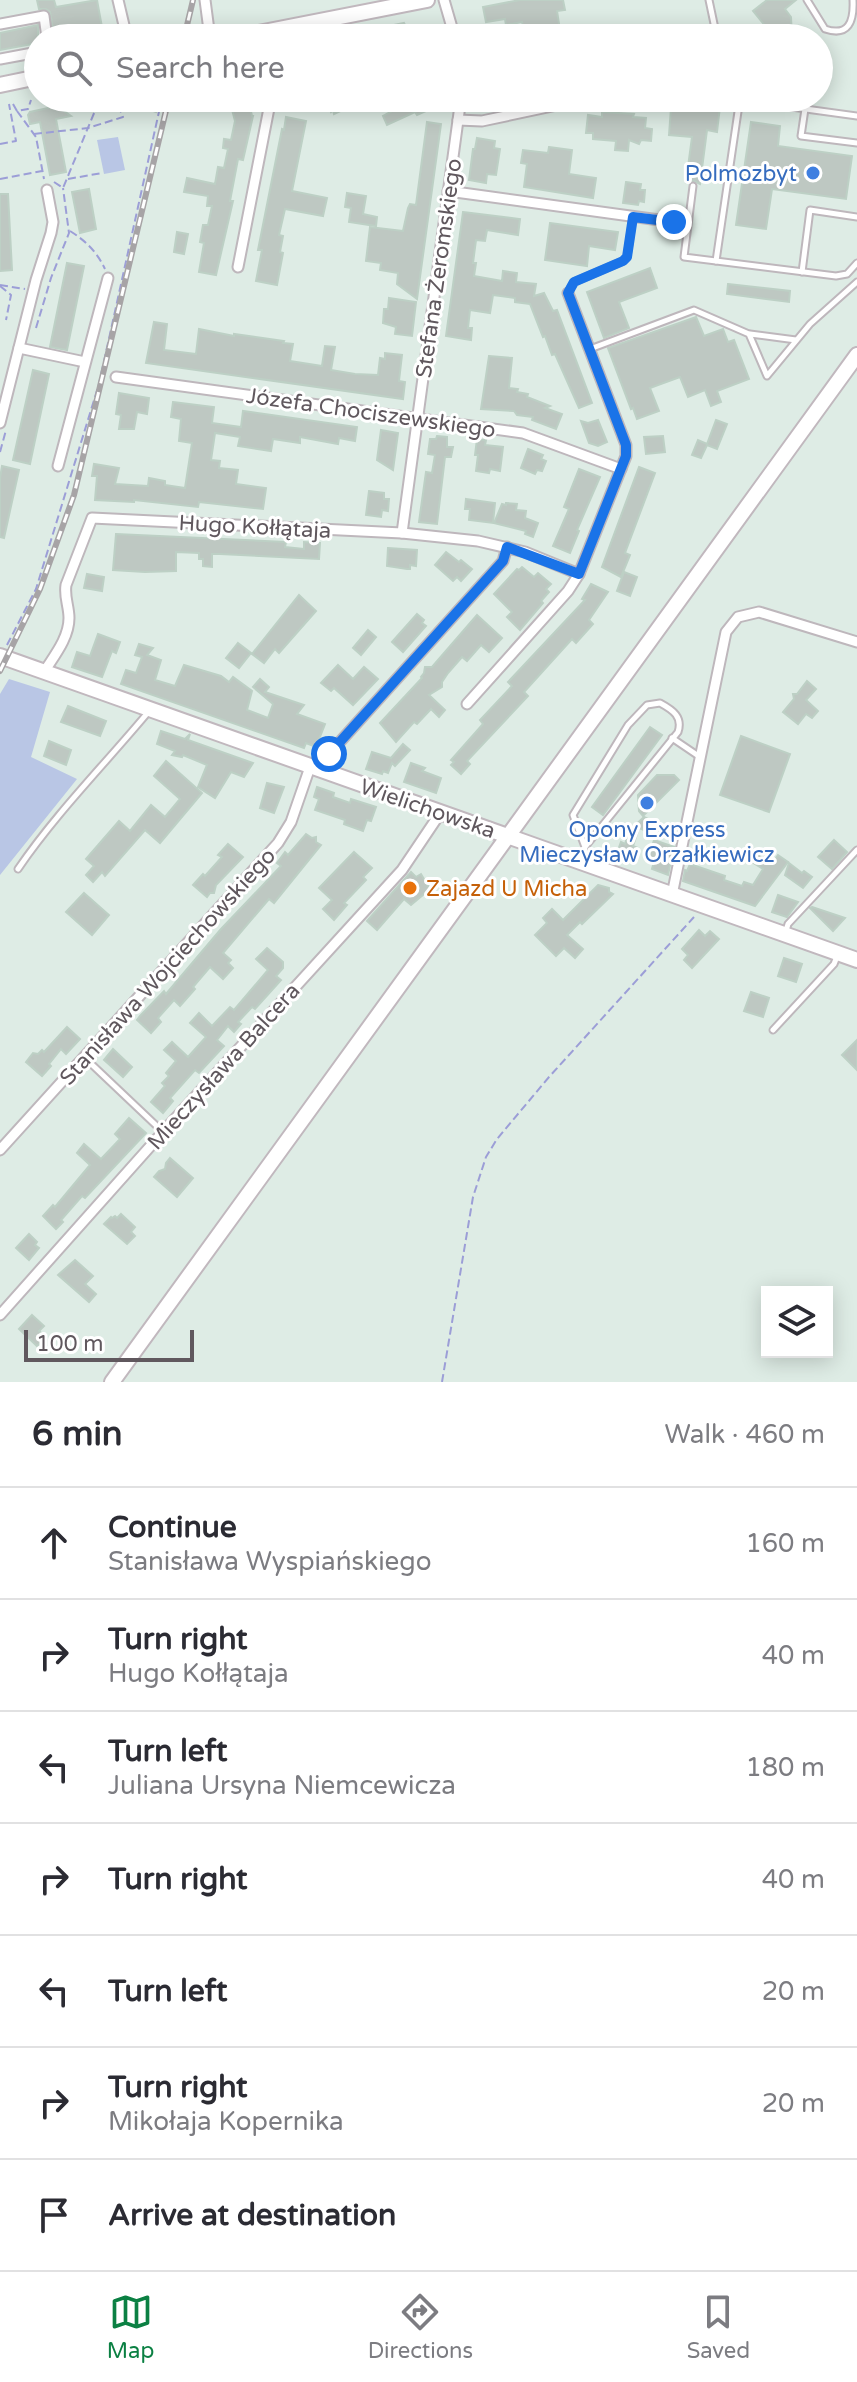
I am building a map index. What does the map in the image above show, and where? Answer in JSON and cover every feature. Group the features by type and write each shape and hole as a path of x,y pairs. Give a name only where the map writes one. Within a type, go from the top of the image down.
{"main road":[{"path":"309,24 398,3 427,0"},
{"path":"0,85 24,80"},
{"path":"112,1382 857,355"},
{"name":"Wielichowska","path":"2,653 44,672 857,960"}],"street":[{"path":"118,0 124,24"},
{"path":"205,0 208,24"},
{"path":"444,0 451,24"},
{"path":"0,24 44,16 45,24"},
{"path":"0,59 24,55"},
{"path":"238,267 268,112"},
{"name":"Stefana Żeromskiego","path":"402,533 459,112"},
{"path":"458,120 482,121 524,112"},
{"path":"4,424 24,349 34,291 51,233 53,222 47,190"},
{"path":"448,191 674,222"},
{"path":"58,466 108,278"},
{"path":"467,704 568,591 579,574 626,456 626,445 568,293"},
{"path":"24,349 85,362"},
{"name":"Józefa Chociszewskiego","path":"116,377 533,435 621,469"},
{"name":"Hugo Kołłątaja","path":"44,672 68,627 70,615 64,594 92,518 402,533 507,547 579,574"},
{"name":"Stanisława Wojciechowskiego","path":"0,1150 278,843 315,769 503,561 507,547"},
{"path":"672,895 726,632 738,617 759,612 857,642"},
{"name":"Mieczysława Balcera","path":"0,1315 402,870 441,812"}],"lane":[{"path":"709,0 714,24"},
{"path":"807,0 822,24"},
{"path":"833,30 841,31 854,21 853,0"},
{"path":"716,261 738,112"},
{"path":"805,112 801,136 857,143"},
{"path":"827,112 857,116"},
{"path":"693,186 684,257 842,276 852,271 857,263"},
{"path":"802,272 810,210 857,217"},
{"path":"568,293 574,282 627,257 633,217"},
{"path":"749,334 767,376 810,324 857,282"},
{"path":"590,349 694,310 749,334 797,340"},
{"path":"582,863 585,847 678,732 678,717 660,703 647,705 628,725 573,815 585,847"},
{"path":"18,869 68,803 151,709"},
{"path":"672,738 700,757"},
{"path":"784,935 788,924 857,850"},
{"path":"773,1030 834,964 838,953"},
{"path":"85,1058 163,1132"}],"path":[{"path":"0,144 16,141 11,104 34,134 47,190"},
{"path":"17,111 24,110"},
{"path":"24,349 69,230 63,188 93,112"},
{"path":"34,134 88,128 123,117 121,112"},
{"path":"2,653 36,589 99,384 159,112"},
{"path":"0,179 43,171"},
{"path":"67,179 102,173"},
{"path":"44,176 63,188"},
{"path":"69,230 84,239 96,252 108,278"},
{"path":"0,285 34,291"},
{"path":"0,285 11,295 6,320 0,322"},
{"path":"0,452 4,424"},
{"path":"442,1382 473,1197 486,1157 497,1139 549,1077 702,906"}],"shaded area":[{"path":"118,137 125,170 104,174 97,140"},
{"path":"9,679 50,692 31,757 77,779 0,875 0,694"}],"building":[{"path":"37,0 54,0 56,7 97,0 101,24 52,24 50,12 39,9"},
{"path":"520,0 563,0 565,10 557,11 559,24 506,24 505,19 486,22 483,7"},
{"path":"767,0 796,0 785,9 791,17 791,24 764,24 753,11"},
{"path":"24,28 24,46 0,50 0,33"},
{"path":"30,112 65,112 71,116 56,119 66,172 50,175 40,122 30,124"},
{"path":"233,112 251,112 253,116 243,160 238,159 230,201 233,201 216,275 199,272 204,243 200,242 203,225 208,225 212,206 207,206 208,196 184,192 187,178 215,184 218,167 224,168 228,149 223,148 224,139 231,140 235,121"},
{"path":"390,112 415,112 387,125 383,116"},
{"path":"602,112 646,118 645,128 652,129 651,141 641,140 639,144 629,140 628,151 615,150 616,141 593,139 593,133 586,133 588,115 602,117"},
{"path":"671,112 719,112 717,132 707,130 700,184 686,182 692,137 669,135"},
{"path":"286,117 306,121 292,191 327,198 323,216 285,209 279,235 283,236 280,252 283,253 277,285 256,281 262,250 258,250"},
{"path":"427,122 441,124 417,299 397,284 398,273 380,270 381,263 366,261 370,227 403,231 410,204 416,205"},
{"path":"751,122 780,126 778,146 852,156 846,199 772,189 766,229 736,225"},
{"path":"477,138 495,141 494,148 500,149 496,175 487,174 486,183 469,180"},
{"path":"549,147 572,150 569,174 596,178 593,198 524,187 527,164 521,163 523,150 548,153"},
{"path":"626,182 641,184 640,190 645,190 644,202 639,201 638,205 623,203"},
{"path":"89,189 96,229 80,233 72,192"},
{"path":"347,193 366,196 363,214 377,217 376,226 349,222 351,208 345,207"},
{"path":"0,194 8,194 12,270 0,271"},
{"path":"463,212 520,219 518,235 487,230 485,241 476,240 474,276 502,281 503,271 517,273 516,282 536,284 534,296 544,293 553,311 557,310 592,403 579,408 530,304 493,295 490,313 470,310 468,328 472,328 471,340 446,336"},
{"path":"550,223 618,232 615,250 589,246 587,266 545,260"},
{"path":"177,232 188,234 184,254 174,252"},
{"path":"67,263 84,266 67,350 50,347"},
{"path":"650,268 657,288 619,302 629,328 604,338 587,292"},
{"path":"728,284 790,291 789,302 727,294"},
{"path":"389,298 416,302 412,336 395,334 396,327 383,323"},
{"path":"696,317 704,336 723,329 728,342 734,340 749,379 717,391 721,402 711,406 705,390 688,397 680,377 650,388 659,411 637,419 608,348"},
{"path":"154,322 167,324 164,350 196,354 199,329 284,341 293,344 290,361 322,366 325,346 335,347 331,370 355,374 378,375 380,358 385,359 385,353 402,355 399,381 405,382 403,399 146,363"},
{"path":"489,356 512,358 509,388 518,389 517,392 528,394 527,397 550,406 545,408 562,414 556,429 532,420 533,417 517,415 514,411 481,409"},
{"path":"33,370 49,374 30,464 13,460"},
{"path":"119,393 149,398 147,414 137,412 134,429 119,429 121,415 116,414"},
{"path":"173,402 214,407 212,423 241,427 243,411 357,427 355,441 339,438 338,444 300,437 300,443 273,439 271,451 238,446 240,437 215,433 211,460 220,461 219,468 238,470 236,484 266,488 263,509 199,502 198,507 134,500 95,500 97,476 92,476 94,464 119,468 115,484 148,486 149,478 165,481 165,485 185,488 192,443 179,441 181,419 171,417"},
{"path":"598,420 607,442 598,446 589,443 581,421 588,423"},
{"path":"716,420 727,424 717,449 707,445 701,458 692,455 698,440 707,444"},
{"path":"381,430 398,433 393,470 377,460"},
{"path":"663,436 665,452 646,454 644,437"},
{"path":"447,437 447,447 453,447 451,457 445,457 437,524 419,522 426,472 432,473 435,455 428,454 430,439"},
{"path":"477,439 486,440 485,445 503,447 500,471 476,471"},
{"path":"528,449 543,455 541,459 546,461 542,471 537,470 535,474 521,468"},
{"path":"2,466 19,470 4,538 0,537"},
{"path":"639,467 655,473 625,553 630,555 621,577 602,567"},
{"path":"579,469 600,477 570,553 553,546 569,509 564,507"},
{"path":"369,491 384,493 384,499 389,499 388,511 382,510 381,517 366,515"},
{"path":"466,499 495,503 493,523 469,520 470,509 465,509"},
{"path":"502,504 517,504 516,510 526,511 525,518 538,523 533,537 525,534 526,531 494,523"},
{"path":"116,534 286,542 285,547 304,549 304,542 320,543 319,559 212,554 212,567 203,566 199,553 176,552 176,571 113,570"},
{"path":"388,548 417,550 416,566 410,565 407,569 387,566"},
{"path":"446,552 472,569 461,581 457,577 453,581 435,565"},
{"path":"522,567 534,577 538,573 551,584 546,589 549,592 541,601 543,603 520,630 507,617 512,612 494,594"},
{"path":"624,572 637,577 630,596 617,591"},
{"path":"87,574 104,577 102,591 84,588"},
{"path":"591,584 608,592 589,620 593,624 576,643 572,639 524,692 528,696 467,761 470,764 461,774 451,765 454,762 451,760 483,724 480,720 512,686 508,682 585,600 582,599"},
{"path":"299,595 316,611 279,653 275,649 264,663 252,654"},
{"path":"417,614 426,626 403,652 392,642"},
{"path":"477,615 502,638 489,652 481,645 467,661 462,657 442,682 442,687 429,695 445,710 439,717 431,709 396,742 380,723 422,678 425,667 432,667"},
{"path":"368,630 376,637 361,655 353,648"},
{"path":"98,634 120,642 116,653 112,651 102,677 72,667 77,652 90,656"},
{"path":"238,643 251,653 239,668 226,658"},
{"path":"139,644 153,648 147,655 161,660 155,680 175,686 184,665 221,676 229,682 233,677 252,691 247,710 268,718 273,704 253,687 260,679 269,687 265,692 304,705 297,714 325,724 316,747 306,743 304,748 121,684 126,670 136,673 142,657 135,655"},
{"path":"338,665 353,679 364,667 378,679 353,705 334,688 331,691 321,683"},
{"path":"807,681 816,689 806,700 818,711 812,718 806,714 798,724 783,712 794,699 793,694 797,694"},
{"path":"68,706 106,721 100,736 61,722"},
{"path":"650,727 662,735 603,815 592,807"},
{"path":"161,731 185,739 190,734 188,740 253,763 244,777 231,772 215,798 198,787 207,765 183,755 172,755 175,751 157,744"},
{"path":"741,736 790,754 769,812 720,795"},
{"path":"49,741 71,750 66,765 44,756"},
{"path":"403,744 410,750 395,766 392,763 388,773 366,769 372,752 391,758"},
{"path":"166,761 202,793 160,843 145,830 105,876 102,872 93,882 86,875 94,866 86,859 119,821 130,831 151,805 165,817 180,799 154,776"},
{"path":"411,763 441,778 436,793 404,782"},
{"name":"Opony Express Mieczysław Orzałkiewicz","path":"657,775 674,775 679,780 643,816 639,811 638,795"},
{"path":"267,783 284,787 274,813 260,808"},
{"path":"317,787 350,803 351,799 376,807 371,821 367,820 363,831 344,824 345,820 315,810 319,799 314,797"},
{"path":"644,817 658,824 654,834 639,828 633,846 638,848 633,862 616,856 621,842 625,844 629,831"},
{"path":"306,834 316,837 316,842 321,845 274,903 269,899 223,953 231,960 228,963 233,968 223,979 210,967 180,1006 174,1000 158,1018 161,1022 151,1033 137,1020 140,1016 164,991 166,994 221,929 281,866 277,863 285,852 288,855"},
{"path":"654,840 674,847 668,875 652,869 654,862 648,860"},
{"path":"834,840 847,852 832,869 818,857"},
{"path":"228,844 243,857 216,885 214,893 207,897 193,885 222,857 218,855"},
{"path":"748,847 772,863 778,855 788,862 755,906 683,881 690,864 725,876 724,880 742,886 744,882 753,885 763,869 742,856"},
{"path":"354,852 372,868 334,920 323,909 332,900 319,888"},
{"path":"789,863 812,877 803,888 785,875"},
{"path":"411,872 416,877 421,874 430,889 411,905 404,899 377,930 367,921"},
{"path":"598,885 609,888 613,894 567,935 583,949 575,958 564,948 556,956 535,935 547,923 543,918 552,909 563,920"},
{"path":"84,893 109,915 92,935 66,912"},
{"path":"778,895 798,902 787,917 772,912"},
{"path":"812,907 845,918 833,931"},
{"path":"699,930 705,936 710,931 719,939 692,968 684,960 688,955 682,949"},
{"path":"267,948 283,962 283,968 276,976 281,980 255,1009 252,1007 238,1022 241,1024 234,1032 228,1026 217,1040 224,1046 199,1073 195,1070 170,1098 173,1101 163,1113 151,1102 165,1086 162,1083 169,1076 166,1073 176,1061 164,1050 172,1042 188,1057 206,1037 190,1023 199,1013 212,1026 230,1007 234,1010 268,970 256,959"},
{"path":"784,958 802,964 796,982 778,976"},
{"path":"751,992 769,998 763,1017 744,1011"},
{"path":"67,1027 80,1039 66,1054 61,1049 42,1076 26,1062 33,1053 44,1052"},
{"path":"857,1040 857,1070 842,1055"},
{"path":"113,1049 132,1067 123,1077 104,1060"},
{"path":"129,1118 146,1133 85,1198 82,1196 56,1229 43,1216 53,1205 55,1207 90,1165 77,1153 84,1144 101,1159 120,1139 115,1134"},
{"path":"170,1158 193,1178 177,1197 154,1177 165,1169"},
{"path":"121,1214 135,1227 131,1232 135,1236 127,1244 104,1224 111,1217 117,1218"},
{"path":"29,1234 39,1248 29,1260 16,1248"},
{"path":"75,1260 93,1276 85,1284 96,1294 89,1302 58,1275"},
{"path":"32,1315 44,1326 39,1331 46,1337 37,1346 19,1329"}],"railway":[{"path":"187,24 193,0"},
{"path":"0,671 40,589 74,495 166,112"}],"place":[{"name":"Polmozbyt","path":"813,173"},
{"name":"Opony Express Mieczysław Orzałkiewicz","path":"647,803"},
{"name":"Zajazd U Micha","path":"410,888"}],"route":[{"path":"329,754 503,561 507,547 579,574 626,456 626,445 568,293 574,282 627,257 633,217 674,222"}]}
